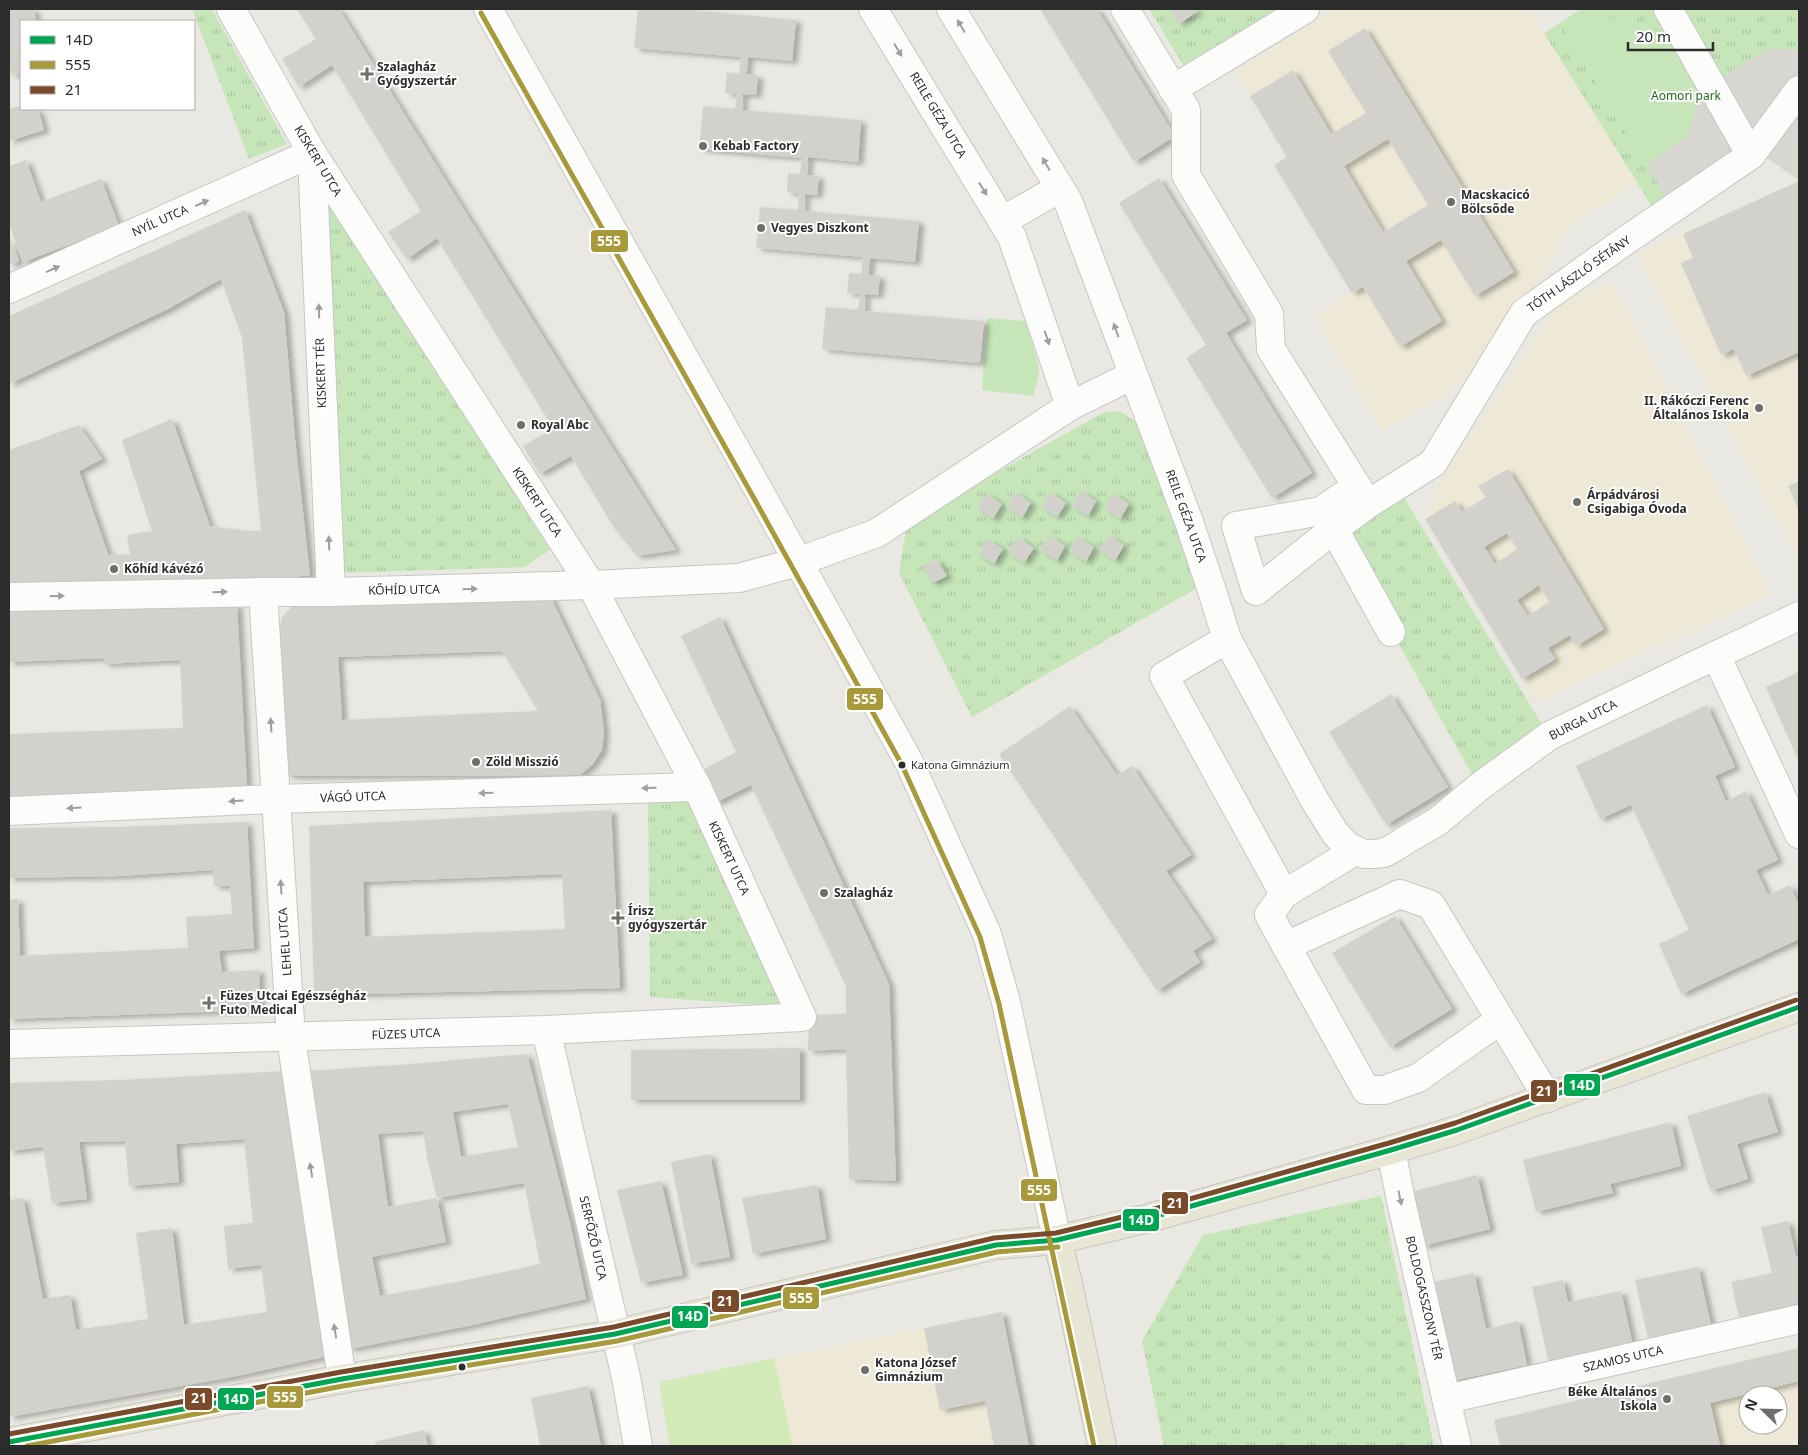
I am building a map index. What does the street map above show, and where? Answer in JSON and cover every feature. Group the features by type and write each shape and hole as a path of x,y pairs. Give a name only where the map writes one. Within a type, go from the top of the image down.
{"main road":[{"path":"9,1442 342,1379 615,1334 996,1245 1057,1240 1149,1218 1456,1130 1799,1007"},
{"path":"1057,1240 1068,1283 1102,1446"}],"street":[{"name":"KISKERT UTCA","path":"231,9 312,153 592,586 697,787 802,1017"},
{"path":"488,9 754,480 797,562 909,762 987,934 1006,1002 1057,1240"},
{"name":"REILE GÉZA UTCA","path":"873,9 1012,237 1070,406"},
{"name":"REILE GÉZA UTCA","path":"951,9 1068,201 1189,522 1226,639 1314,799 1345,842"},
{"path":"1125,9 1186,110 1186,175 1269,314 1271,349 1362,495"},
{"path":"1174,88 1305,9"},
{"path":"1668,9 1751,156"},
{"name":"TÓTH LÁSZLÓ SÉTÁNY","path":"1362,495 1433,463 1524,313 1622,243 1751,156 1799,90"},
{"name":"NYÍL UTCA","path":"9,289 312,153"},
{"name":"KISKERT TÉR","path":"312,153 331,592"},
{"path":"1002,221 1060,188"},
{"name":"KŐHÍD UTCA","path":"9,597 592,586 739,578 797,562 877,533 1070,406 1133,375"},
{"path":"1362,495 1334,529 1256,591 1236,526 1321,511 1362,495"},
{"path":"1334,529 1391,632"},
{"name":"LEHEL UTCA","path":"263,592 291,1038 342,1379"},
{"name":"BURGA UTCA","path":"1345,842 1364,854 1384,853 1437,822 1479,787 1549,736 1799,616"},
{"path":"1226,639 1164,676 1284,894"},
{"path":"1716,655 1796,820"},
{"name":"VÁGÓ UTCA","path":"9,811 276,799 697,787"},
{"path":"1345,842 1284,894 1269,915 1366,1090 1384,1090 1418,1078 1500,1020"},
{"path":"1286,946 1400,894 1431,905 1548,1098"},
{"name":"FÜZES UTCA","path":"9,1044 546,1030 802,1017"},
{"name":"SERFŐZŐ UTCA","path":"546,1030 626,1377 638,1446"},
{"name":"BOLDOGASSZONY TÉR","path":"1391,1150 1457,1446"},
{"name":"SZAMOS UTCA","path":"1447,1399 1799,1320"}],"shaded area":[{"name":"Macskacicó Bölcsőde","path":"1335,9 1530,9 1637,183 1574,222 1481,372 1383,432 1314,316 1352,293 1274,165 1287,157 1235,71"},
{"path":"1768,49 1799,50 1799,180 1766,158 1678,217 1646,165 1689,135 1699,90"},
{"name":"II. Rákóczi Ferenc Általános Iskola","path":"1799,181 1799,562 1637,254"},
{"name":"Árpádvárosi Csigabiga Óvoda","path":"1613,283 1771,595 1535,702 1425,519 1436,486 1561,298"},
{"name":"Katona József Gimnázium","path":"1002,1312 1029,1446 670,1446 659,1382"},
{"name":"Béke Általános Iskola","path":"1799,1348 1799,1446 1500,1446 1494,1420"}],"green space":[{"path":"192,9 212,9 287,144 249,159"},
{"path":"1149,9 1305,9 1191,78"},
{"name":"Aomori park","path":"1583,9 1799,9 1799,90 1659,218 1544,33"},
{"path":"1580,10 1665,33 1699,90 1689,135 1646,165 1560,23"},
{"path":"326,195 550,550 524,567 339,573"},
{"path":"987,318 1026,321 1038,363 1039,375 1033,396 982,390"},
{"path":"1120,411 1139,424 1147,438 1197,588 972,717 899,573 907,523 1104,412"},
{"path":"1397,486 1549,736 1479,787 1334,529"},
{"path":"690,799 787,1007 650,997 648,800"},
{"path":"1381,1196 1434,1446 1164,1446 1142,1341 1203,1235"},
{"path":"774,1358 793,1446 670,1446 659,1382"}],"building":[{"path":"9,9 34,9 36,20 20,20 20,73 11,75 9,60"},
{"path":"297,9 339,9 676,550 637,556 615,529 571,456 539,474 523,446 553,428 437,238 407,259 388,232 421,211 332,65 299,87 282,59 316,39"},
{"path":"638,9 681,9 796,20 792,61 748,57 746,74 758,76 756,95 743,94 742,110 861,120 858,162 808,157 807,175 819,176 817,195 805,194 804,211 919,221 915,262 870,258 868,275 880,276 878,295 865,294 864,311 984,321 980,363 822,349 826,307 858,310 860,294 847,293 849,273 861,274 863,257 756,248 760,207 798,210 799,194 787,192 788,173 800,174 802,158 699,149 703,106 735,109 737,94 725,93 727,72 739,74 741,57 634,48"},
{"path":"1040,9 1097,9 1175,136 1134,162"},
{"path":"1170,9 1197,9 1198,11 1179,24"},
{"path":"1365,28 1514,272 1475,296 1441,240 1406,261 1442,321 1400,347 1363,287 1352,293 1274,165 1287,157 1250,96 1293,70 1331,134 1366,113 1328,51","holes":["1388,139 1428,205 1383,232 1344,166"]},
{"path":"20,106 20,110 38,110 44,130 9,141 9,109"},
{"path":"26,160 41,202 101,179 119,226 23,262 9,224 9,166"},
{"path":"1159,178 1247,320 1226,333 1312,473 1272,498 1186,358 1206,345 1119,203"},
{"path":"1799,181 1799,352 1746,376 1734,349 1721,355 1681,263 1693,258 1683,234"},
{"path":"245,210 284,312 295,439 310,575 248,582 83,581 9,583 9,450 79,425 102,459 79,471 108,554 130,555 127,535 152,531 122,440 172,419 210,526 261,531 242,338 221,279 166,310 9,384 9,316"},
{"path":"9,235 19,261 9,265"},
{"path":"1508,469 1604,629 1576,646 1570,635 1548,648 1555,659 1522,679 1425,519 1455,501 1462,512 1486,497 1478,486","holes":["1507,533 1517,549 1495,564 1484,547","1539,585 1549,602 1528,616 1517,600"]},
{"path":"1799,481 1799,511 1788,486"},
{"path":"1081,491 1096,501 1088,516 1072,506"},
{"path":"1015,492 1031,503 1022,518 1006,507"},
{"path":"1050,492 1066,503 1057,517 1041,507"},
{"path":"986,493 1002,504 993,519 977,508"},
{"path":"1113,493 1129,504 1120,519 1104,508"},
{"path":"1109,535 1124,545 1115,561 1099,550"},
{"path":"1050,536 1065,546 1057,561 1040,550"},
{"path":"1018,537 1034,548 1024,563 1008,552"},
{"path":"1078,537 1094,547 1086,562 1069,551"},
{"path":"987,539 1003,549 994,564 978,554"},
{"path":"937,559 947,576 933,583 922,567"},
{"path":"550,596 600,700 604,732 602,750 592,765 580,775 291,776 282,770 278,635 282,617 295,603","holes":["502,651 538,711 342,720 338,657"]},
{"path":"237,604 247,787 9,796 9,734 183,728 180,660 104,664 104,658 9,662 9,609"},
{"name":"Szalagház","path":"720,617 889,984 896,1181 849,1179 846,1049 808,1051 809,1015 846,1014 846,986 751,785 715,803 700,771 736,752 681,636"},
{"path":"1799,672 1799,762 1766,687"},
{"path":"1391,694 1448,787 1386,825 1329,732"},
{"path":"1707,705 1735,767 1715,776 1726,801 1746,791 1778,860 1756,870 1768,895 1790,885 1799,905 1799,939 1681,994 1659,944 1689,930 1631,805 1600,819 1576,766"},
{"path":"1070,706 1117,775 1132,766 1191,855 1166,871 1212,939 1193,951 1200,962 1157,991 999,754"},
{"path":"611,810 620,988 314,995 309,826","holes":["562,874 565,929 365,937 363,882"]},
{"path":"247,822 254,948 219,951 222,972 259,970 260,1010 9,1019 9,900 18,899 20,956 188,948 186,917 232,914 230,886 214,886 213,870 119,876 9,878 9,828 118,827"},
{"path":"1395,916 1452,1009 1390,1047 1332,953"},
{"path":"800,1048 800,1100 631,1100 631,1050"},
{"path":"527,1054 570,1223 586,1299 468,1326 349,1349 307,1071","holes":["508,1104 518,1147 461,1157 453,1112","423,1131 437,1198 388,1207 378,1134","524,1183 540,1264 380,1296 372,1257 446,1242 437,1198"]},
{"path":"286,1071 306,1217 309,1260 324,1357 232,1377 9,1417 9,1192 11,1200 23,1198 43,1299 70,1295 76,1330 148,1319 136,1233 172,1228 184,1325 267,1312 261,1265 228,1269 224,1226 253,1223 244,1139 176,1144 179,1182 129,1186 125,1141 79,1142 87,1199 52,1203 43,1147 9,1151 9,1083 120,1080"},
{"path":"1765,1092 1778,1132 1737,1144 1748,1179 1710,1191 1687,1116"},
{"path":"1671,1122 1681,1166 1610,1184 1613,1193 1536,1212 1523,1160"},
{"path":"710,1154 730,1257 691,1264 671,1162"},
{"path":"1477,1175 1490,1229 1423,1246 1410,1192"},
{"path":"661,1181 683,1275 641,1283 617,1190"},
{"path":"817,1185 826,1239 753,1254 742,1198"},
{"path":"1788,1221 1796,1257 1799,1256 1799,1304 1739,1318 1731,1282 1772,1273 1761,1227"},
{"path":"1698,1267 1711,1325 1648,1339 1635,1280"},
{"path":"1474,1273 1486,1329 1518,1321 1527,1365 1451,1381 1430,1283"},
{"path":"1563,1280 1568,1302 1621,1291 1633,1346 1549,1364 1532,1287"},
{"path":"1002,1312 1029,1446 994,1446 985,1401 940,1410 924,1328"},
{"name":"Béke Általános Iskola","path":"1799,1348 1799,1381 1783,1385 1738,1385 1738,1396 1710,1403 1720,1446 1500,1446 1494,1420"},
{"path":"588,1386 601,1446 540,1446 531,1398"},
{"path":"424,1430 428,1446 376,1446 375,1442"}],"transit line":[{"name":"555","path":"481,13 902,765 980,937 999,1004 1094,1446"},
{"name":"21","path":"9,1434 341,1372 614,1327 994,1238 1056,1233 1147,1211 1455,1123 1796,1000"},
{"name":"14D","path":"9,1442 342,1379 615,1334 996,1245 1057,1240 1149,1218 1457,1130 1799,1007"},
{"name":"555","path":"27,1446 343,1386 617,1341 997,1252 1058,1247"}],"place":[{"name":"Szalagház Gyógyszertár","path":"367,74"},
{"name":"Kebab Factory","path":"703,146"},
{"name":"Macskacicó Bölcsőde","path":"1451,202"},
{"name":"Vegyes Diszkont","path":"761,228"},
{"name":"II. Rákóczi Ferenc Általános Iskola","path":"1759,408"},
{"name":"Royal Abc","path":"521,425"},
{"name":"Árpádvárosi Csigabiga Óvoda","path":"1577,502"},
{"name":"Kőhíd kávézó","path":"114,569"},
{"name":"Zöld Misszió","path":"476,762"},
{"name":"Katona Gimnázium","path":"902,765"},
{"name":"Szalagház","path":"824,893"},
{"name":"Írisz gyógyszertár","path":"618,918"},
{"name":"Füzes Utcai Egészségház Futo Medical","path":"209,1003"},
{"name":"Katona József Gimnázium","path":"865,1370"},
{"name":"Béke Általános Iskola","path":"1667,1399"}]}
